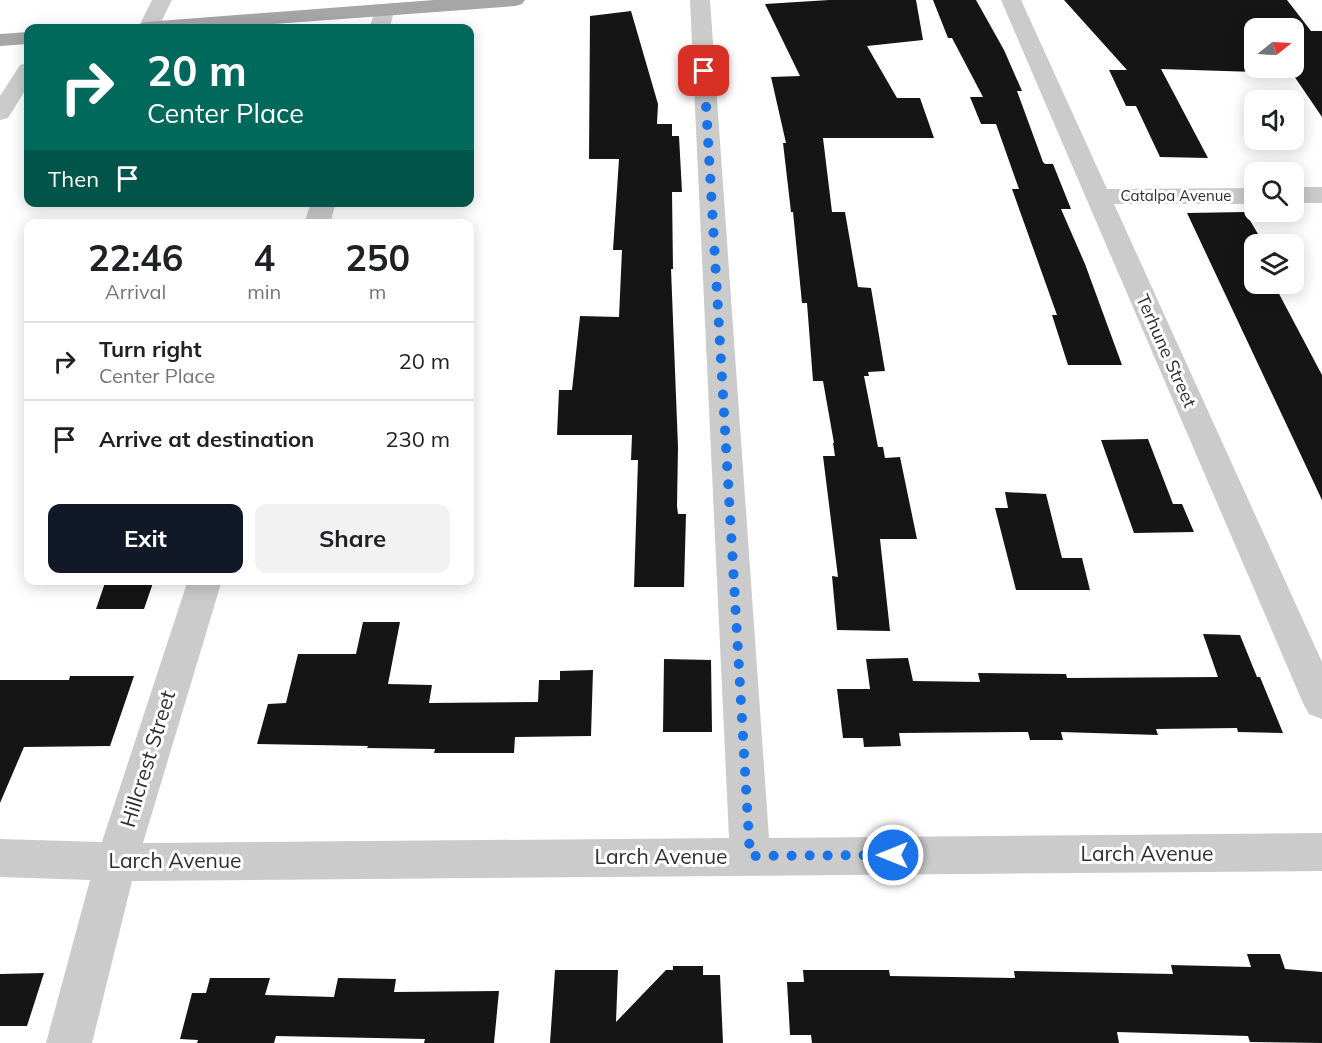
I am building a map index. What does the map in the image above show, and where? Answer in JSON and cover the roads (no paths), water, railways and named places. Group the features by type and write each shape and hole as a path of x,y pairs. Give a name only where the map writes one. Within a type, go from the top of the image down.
{"main road":[{"path":"251,24 381,19 515,0"},
{"path":"0,40 24,38"}],"street":[{"path":"149,24 162,0"},
{"path":"700,0 750,856"},
{"name":"Terhune Street","path":"1011,0 1322,703"},
{"path":"0,113 24,76"},
{"path":"1304,195 1322,195"},
{"name":"Catalpa Avenue","path":"1098,197 1244,196"},
{"name":"Hillcrest Street","path":"69,1043 116,862 203,585"},
{"name":"Larch Avenue","path":"0,858 116,862 1322,852"}]}
